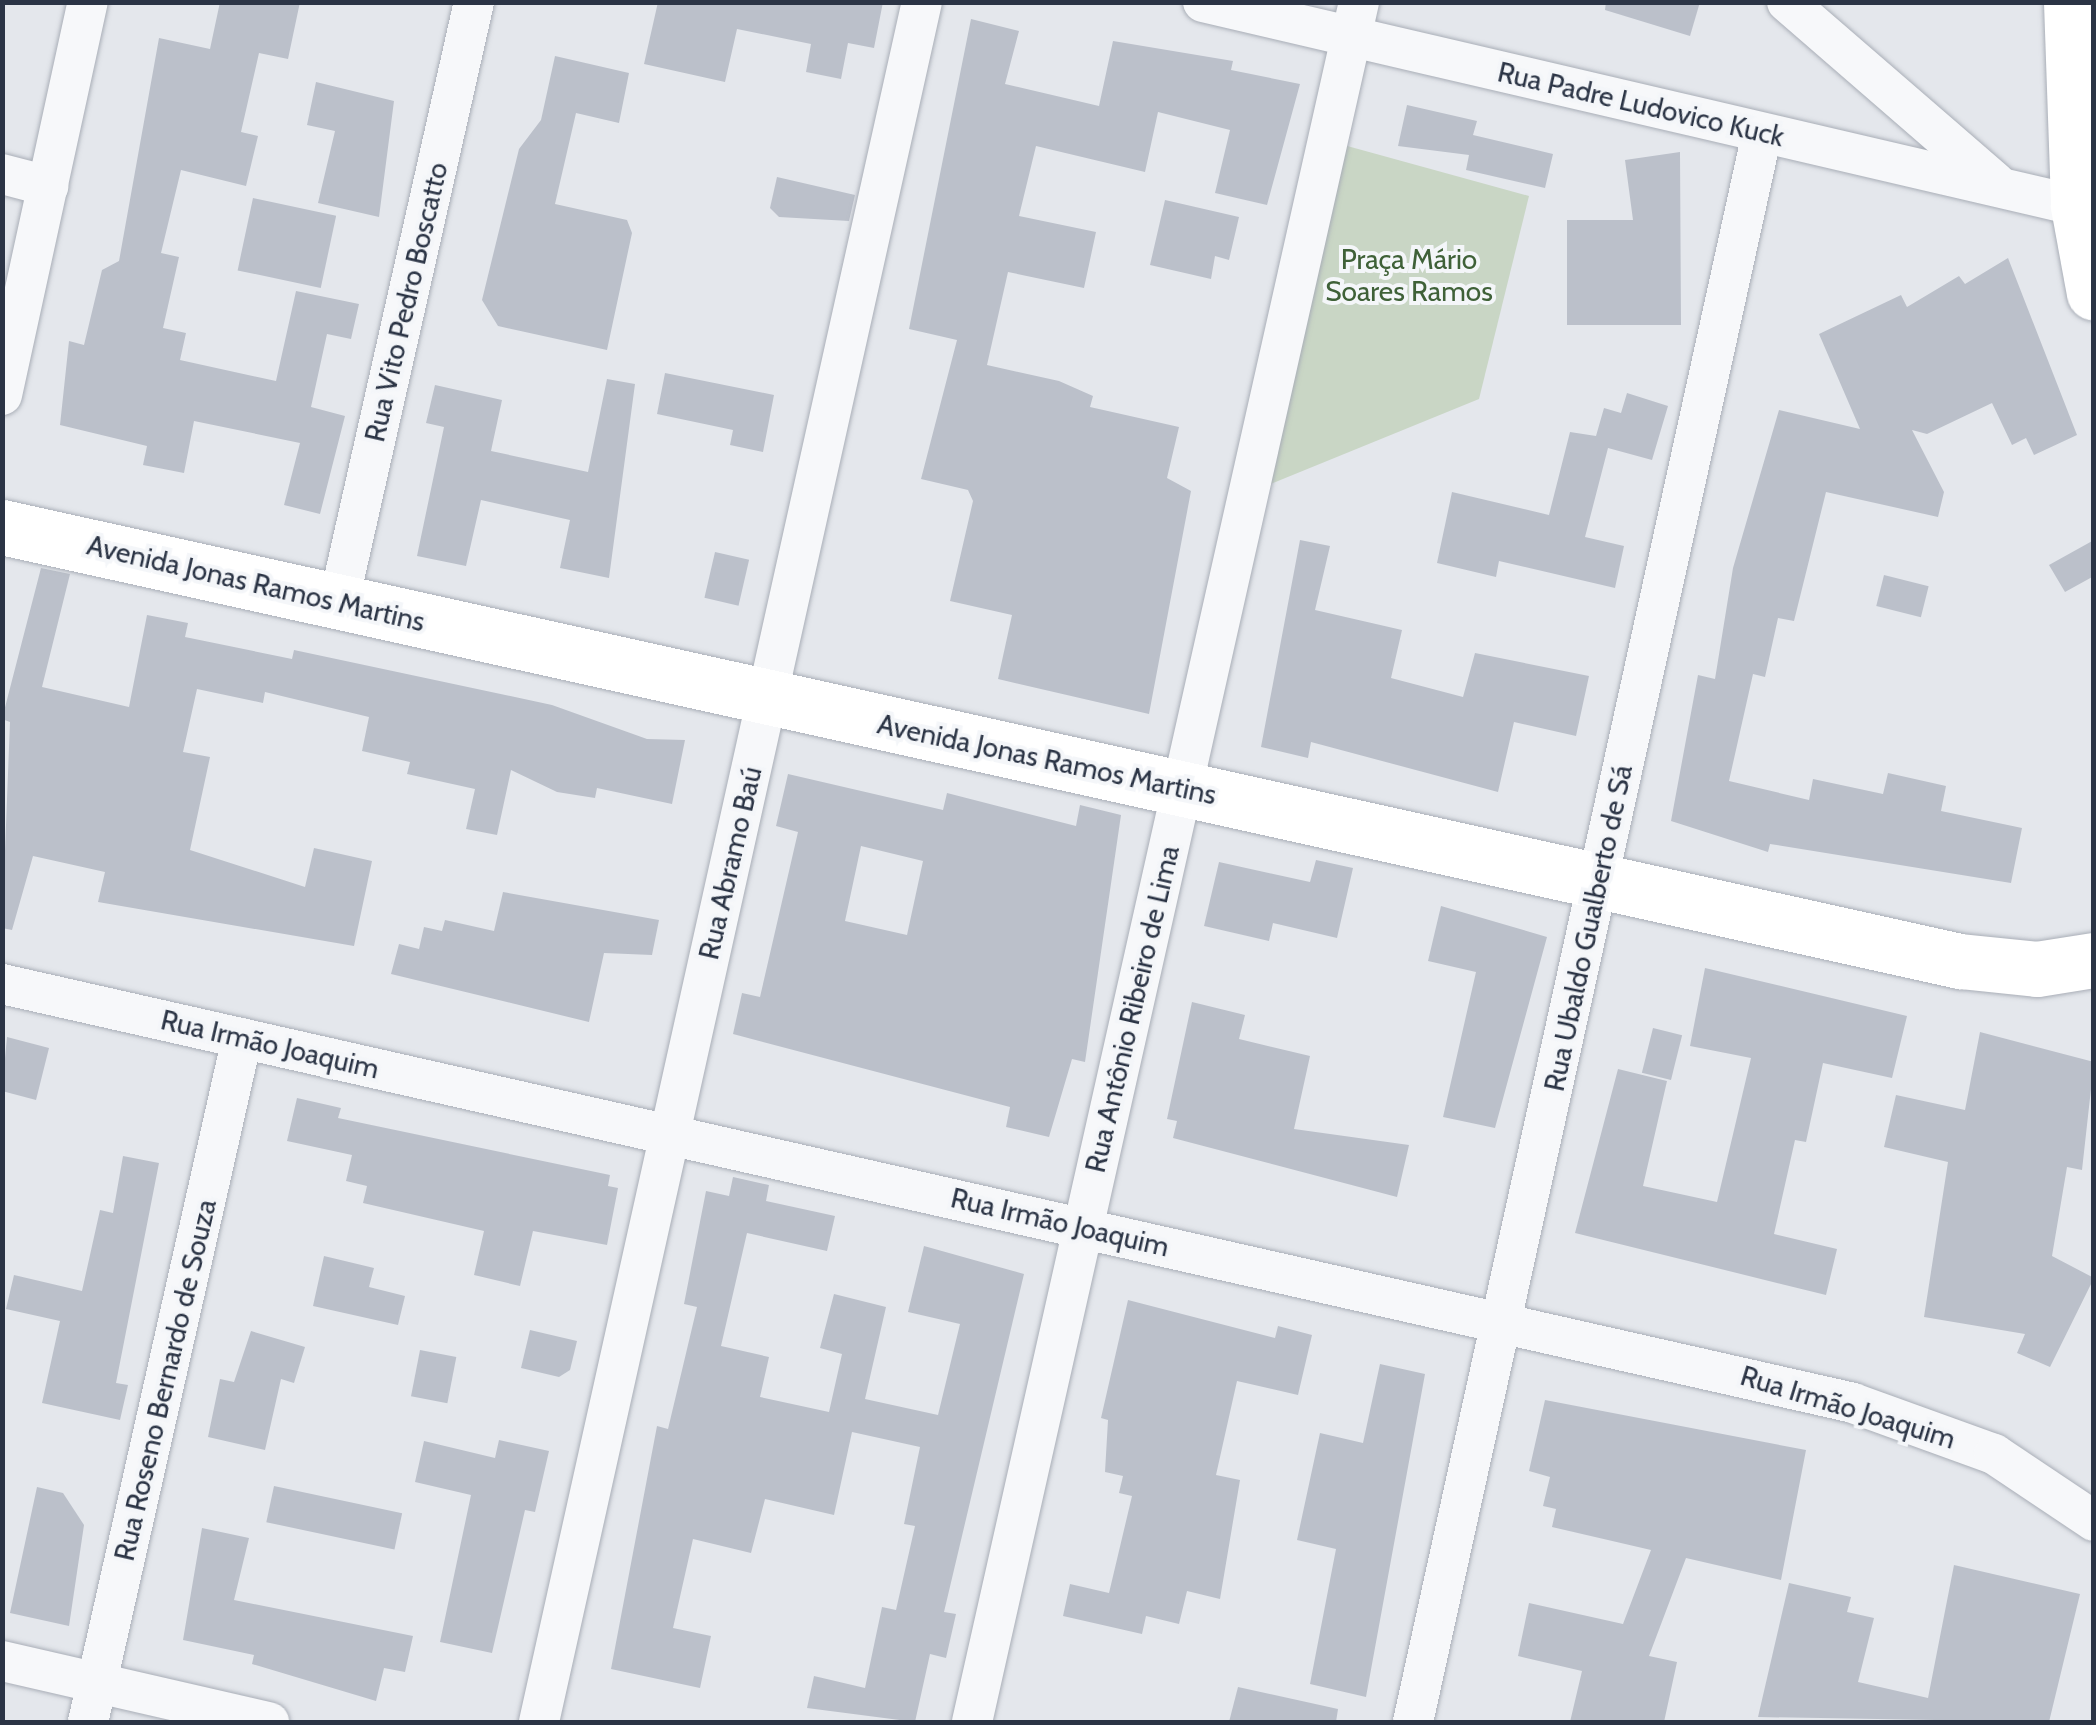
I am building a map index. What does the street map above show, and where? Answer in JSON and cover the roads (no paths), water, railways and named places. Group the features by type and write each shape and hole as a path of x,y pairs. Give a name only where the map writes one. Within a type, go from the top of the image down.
{"main road":[{"path":"2071,2 2078,206 2094,294"},
{"name":"Avenida Jonas Ramos Martins","path":"2,527 1960,962 2037,969 2094,960"}],"street":[{"path":"2,395 88,2"},
{"name":"Rua Vito Pedro Boscatto","path":"339,601 474,2"},
{"name":"Rua Abramo Baú","path":"539,1722 922,2"},
{"name":"Rua Padre Ludovico Kuck","path":"1203,2 1355,20 1762,133 2078,206"},
{"path":"1787,2 2003,188"},
{"name":"Rua Antônio Ribeiro de Lima","path":"972,1722 1355,20"},
{"name":"Rua Ubaldo Gualberto de Sá","path":"1412,1722 1762,133"},
{"path":"2,174 48,186"},
{"name":"Rua Irmão Joaquim","path":"2,984 1501,1320 1934,1429 1994,1454 2094,1521"},
{"name":"Rua Roseno Bernardo de Souza","path":"88,1722 242,1038"},
{"path":"2,1661 270,1722"}],"park label":[{"name":"Praça Mário Soares Ramos","path":"1409,275"}]}
